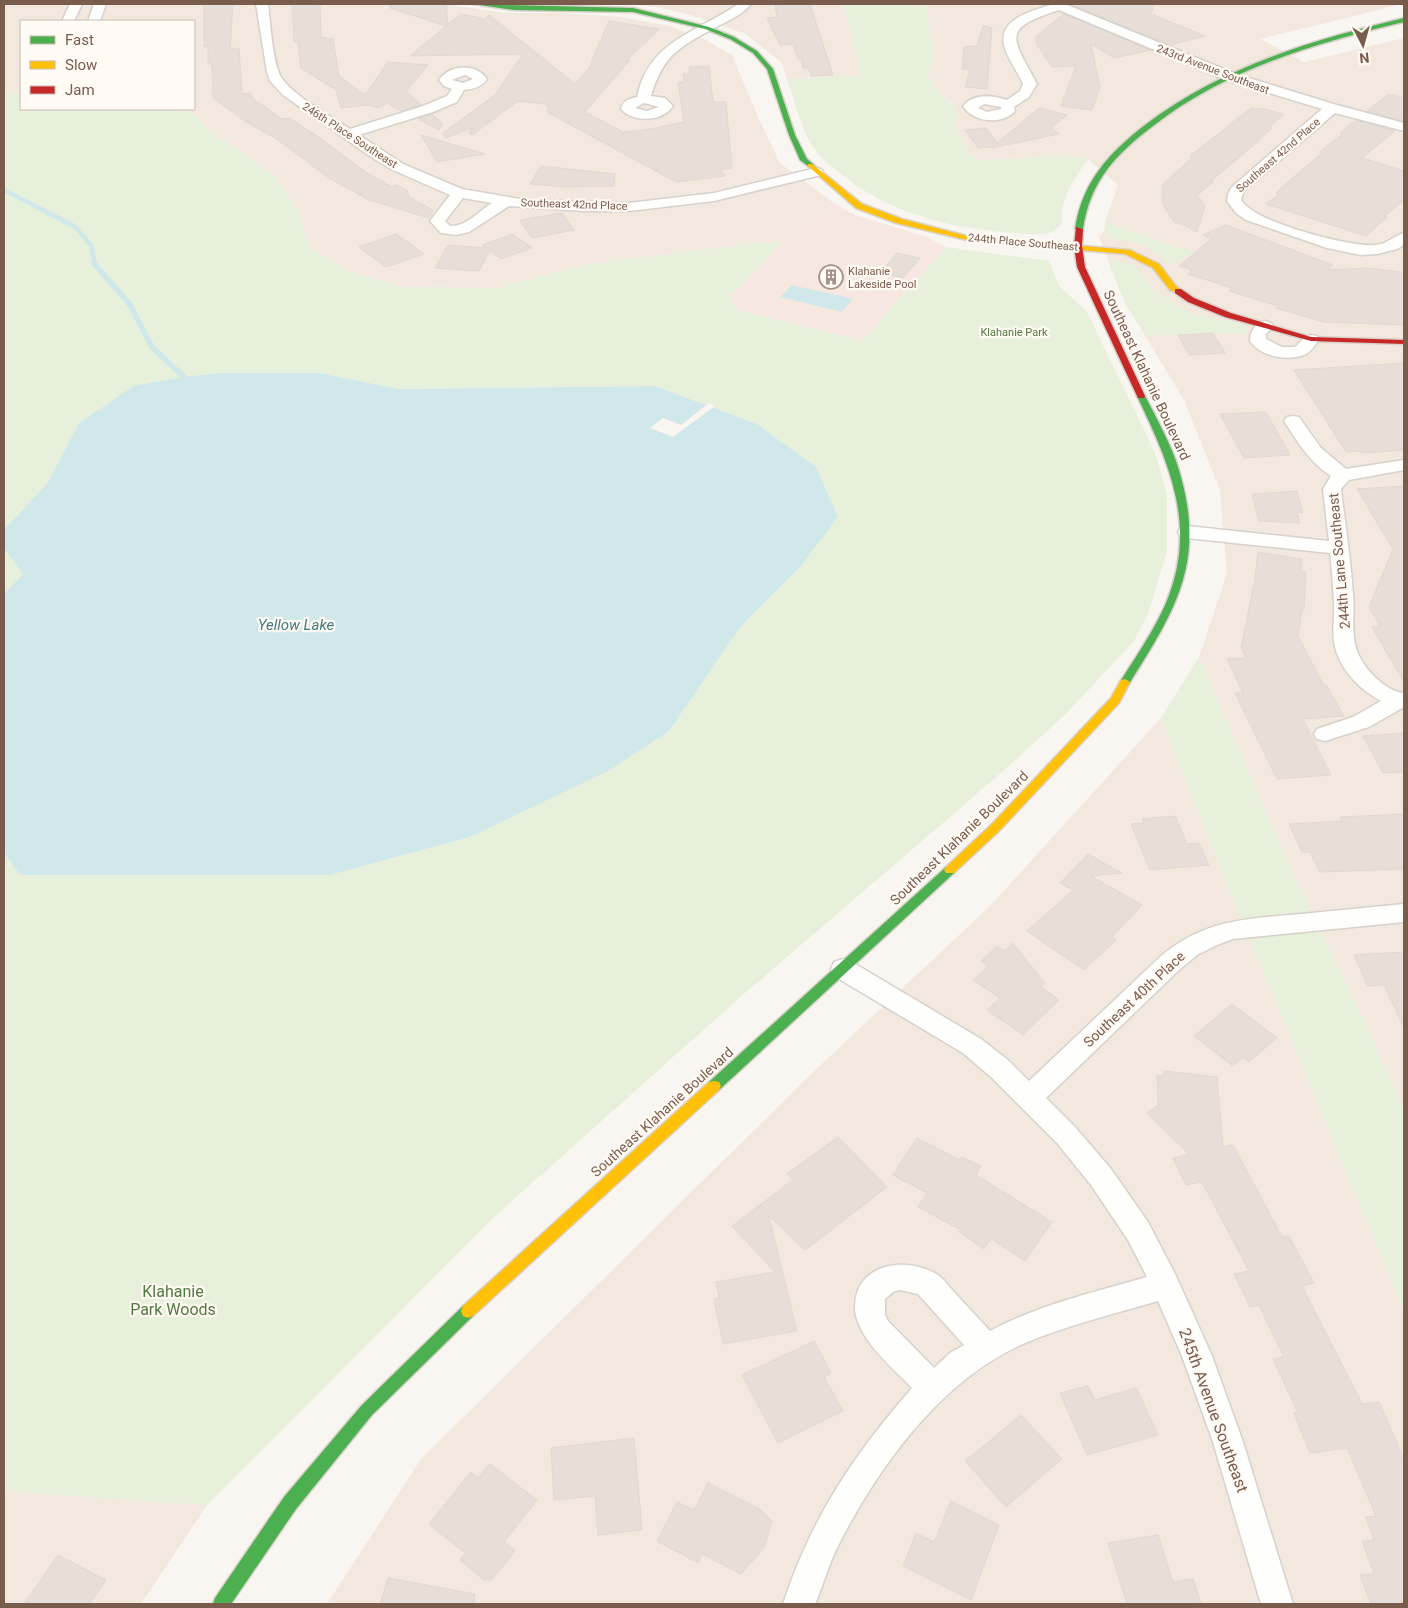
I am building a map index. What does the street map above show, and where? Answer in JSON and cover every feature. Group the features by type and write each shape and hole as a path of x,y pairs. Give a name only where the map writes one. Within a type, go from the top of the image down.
{"street":[{"path":"68,20 76,4"},
{"path":"94,20 100,4"},
{"name":"246th Place Southeast","path":"262,4 268,48 275,78 302,103 349,134 363,146 398,167 459,193 505,202"},
{"name":"244th Place Southeast","path":"476,4 514,8 633,10 707,28 732,38 764,61 770,69 798,151 804,160 816,172 859,206 934,231 991,242 1111,250 1139,256 1156,266 1173,288 1191,300 1228,315 1265,326 1258,333 1258,341 1266,348 1281,353 1297,352 1307,348 1311,339 1404,342"},
{"path":"643,99 650,76 669,50 686,37 707,28 745,4"},
{"path":"1007,105 1024,95 1029,89 1030,84 1010,45 1011,29 1017,22 1057,5"},
{"name":"243rd Avenue Southeast","path":"1057,5 1230,77 1404,128"},
{"name":"Southeast Klahanie Boulevard","path":"221,1604 290,1503 367,1410 494,1285 843,969 996,827 1115,700 1124,682 1150,646 1172,608 1183,572 1187,532 1178,482 1171,461 1107,327 1081,267 1077,248 1084,206 1092,184 1110,158 1128,142 1176,106 1230,77 1331,39 1404,20"},
{"path":"349,134 428,110 452,99 460,86"},
{"name":"Southeast 42nd Place","path":"1332,108 1239,188 1234,194 1234,199 1238,206 1255,218 1333,246 1364,250 1390,247 1404,238"},
{"name":"Southeast 42nd Place","path":"459,193 437,221 446,230 464,229 477,222 493,206 505,202 584,207 670,203 714,196 816,172"},
{"name":"244th Lane Southeast","path":"1293,421 1305,440 1325,464 1343,475 1335,482 1332,489 1344,604 1346,650 1353,666 1366,681 1382,694 1401,700"},
{"path":"1343,475 1404,465"},
{"path":"1187,532 1339,548"},
{"path":"1325,734 1361,722 1401,700"},
{"name":"Southeast 40th Place","path":"1028,1100 1170,963 1188,948 1208,938 1232,930 1267,925 1404,913"},
{"name":"245th Avenue Southeast","path":"843,969 972,1046 1000,1069 1028,1100 1066,1135 1101,1177 1138,1232 1166,1285 1198,1356 1225,1434 1277,1604"},
{"path":"932,1389 878,1331 872,1321 869,1312 869,1301 879,1284 898,1276 908,1276 928,1285 987,1349"},
{"path":"799,1604 824,1540 852,1488 886,1441 923,1398 961,1363 1015,1333 1074,1312 1166,1285"}],"shaded area":[{"path":"4,4 445,4 504,13 561,13 621,17 666,25 702,38 732,55 757,115 780,163 835,204 782,242 755,243 583,265 497,288 403,287 350,272 308,247 299,213 274,175 210,131 189,110 195,110 195,20 20,20 20,94 4,92"},
{"path":"631,4 841,4 848,19 861,76 787,79 782,63 746,34 687,14"},
{"path":"926,4 1403,4 1260,39 1304,62 1404,38 1404,1111 1371,1036 1287,861 1199,657 1227,573 1220,490 1184,400 1126,304 1099,237 1105,230 1105,222 1118,185 1088,159 1065,156 979,160 970,155 952,121 958,115 951,102 939,94 926,74 934,60"},
{"path":"835,204 855,215 927,237 946,247 863,341 737,310 729,298 782,242"},
{"path":"1161,718 1232,896 1404,1311 1404,1604 327,1604 421,1459 810,1075 990,906"},
{"path":"4,1489 19,1492 207,1505 141,1604 4,1604"}],"green space":[{"path":"841,4 926,4 934,60 927,74 939,94 950,102 958,115 952,121 970,155 979,160 1066,156 1088,159 1069,189 1063,205 1063,222 1052,231 1037,235 990,231 944,223 900,209 879,199 859,187 822,158 814,148 804,129 787,79 861,76 848,19"},
{"name":"Klahanie Park Woods","path":"4,92 20,94 20,110 189,110 210,131 274,175 299,213 308,247 350,272 403,287 497,288 583,265 755,243 782,242 729,298 737,310 862,341 946,247 1049,261 1059,286 1087,312 1155,453 1167,495 1167,551 1148,614 1134,641 1066,714 1002,772 737,1000 494,1217 207,1505 19,1492 4,1489 4,853 20,875 330,875 470,837 669,731 741,626 800,567 816,467 757,424 655,386 399,389 320,373 79,423 47,484 4,529"},
{"path":"1105,222 1180,248 1263,272 1364,295 1404,294 1404,304 1275,290 1183,257 1174,265 1165,263 1160,256 1148,247 1112,239 1105,230"},
{"path":"1119,261 1134,265 1154,291 1190,313 1246,325 1247,334 1213,333 1146,336 1126,304 1110,267 1110,263"},
{"path":"4,548 24,574 4,594"},
{"path":"1199,657 1287,861 1371,1036 1404,1111 1404,1311 1232,896 1161,718"}],"water":[{"path":"792,285 853,299 842,312 780,297"},
{"name":"Yellow Lake","path":"220,373 320,373 399,389 655,386 757,424 816,467 838,517 800,567 741,626 669,731 608,771 470,837 330,875 20,875 4,853 4,594 23,574 4,548 4,529 47,484 79,423 134,386"}],"pier":[{"path":"709,403 715,406 673,437 650,428 663,418 681,425"}],"building":[{"path":"204,4 233,4 230,49 239,48 242,94 250,93 253,99 282,119 289,118 367,173 392,187 397,185 407,190 409,197 433,210 429,218 369,200 329,178 277,139 248,123 213,98 212,64 208,64 208,46 204,47"},
{"path":"292,4 320,4 321,37 333,39 339,76 365,95 388,62 428,65 406,91 421,105 402,111 387,103 378,108 368,105 341,108 336,90 301,68 298,42 294,42"},
{"path":"390,4 446,4 448,24 461,14 485,19 489,15 575,84 589,68 609,21 659,29 627,60 630,60 585,112 623,132 645,130 684,122 678,82 684,82 683,74 690,74 689,67 709,66 713,102 726,102 732,168 721,170 725,176 676,182 547,112 549,108 544,104 518,101 472,135 469,133 472,128 445,138 443,133 495,95 523,54 410,56 446,26 390,8"},
{"path":"775,4 810,4 833,75 811,76 809,68 803,68 801,59 798,59 793,44 780,45 767,18 777,17"},
{"path":"1076,4 1154,4 1151,14 1205,36 1170,45 1074,6"},
{"path":"1064,14 1150,50 1114,58 1091,44 1100,87 1092,110 1061,106 1076,66 1052,67 1036,43 1036,36"},
{"path":"983,26 992,28 987,89 965,87 970,69 962,69 964,47 977,46"},
{"path":"1389,94 1404,98 1404,121 1367,111"},
{"path":"1039,108 1067,115 1051,128 1059,134 991,148 978,148 965,130 986,128 997,143"},
{"path":"1251,108 1284,114 1269,127 1272,128 1261,139 1197,195 1205,206 1197,232 1179,223 1175,223 1163,205 1162,185 1193,157 1190,156"},
{"path":"432,114 443,124 439,130 418,119"},
{"path":"1356,120 1395,131 1362,158 1404,171 1404,200 1385,216 1387,217 1366,236 1266,204 1279,194 1276,193 1290,180 1322,153 1319,152 1343,134 1340,133"},
{"path":"421,135 485,154 437,162"},
{"path":"541,166 615,174 614,186 565,187 530,184"},
{"path":"562,213 574,230 532,238 520,220"},
{"path":"1226,225 1333,265 1327,270 1369,268 1400,272 1404,277 1404,325 1324,322 1276,308 1278,306 1229,291 1232,288 1188,274 1192,270 1179,266 1211,239 1203,235"},
{"path":"396,234 424,254 386,267 359,247"},
{"path":"513,234 532,248 501,259 490,251 479,271 435,268 448,245 485,248 482,245"},
{"path":"897,253 920,258 903,278 880,273"},
{"path":"1213,333 1225,353 1189,355 1178,335"},
{"path":"1404,363 1404,450 1362,453 1361,451 1346,452 1294,370"},
{"path":"1266,412 1290,455 1244,458 1220,414"},
{"path":"1404,486 1404,682 1372,627 1380,626 1369,607 1393,549 1357,489"},
{"path":"1297,491 1303,513 1297,512 1300,523 1259,521 1252,494"},
{"path":"1258,552 1302,559 1301,571 1306,572 1304,610 1302,610 1298,636 1324,686 1327,686 1344,716 1303,719 1331,775 1277,779 1235,693 1243,693 1227,659 1246,658 1241,648 1255,579"},
{"path":"1404,733 1404,772 1383,773 1363,736"},
{"path":"1404,814 1404,869 1320,872 1310,852 1302,852 1289,824 1342,821 1340,817"},
{"path":"1175,816 1187,844 1199,843 1209,865 1150,870 1131,824 1144,823 1142,819"},
{"path":"1088,854 1122,873 1091,876 1142,905 1112,937 1116,940 1084,970 1027,931 1073,890 1060,883"},
{"path":"1013,943 1045,983 1041,987 1059,1000 1023,1035 987,1010 1000,998 973,980 988,966 981,961 997,946 1004,951"},
{"path":"1404,952 1404,1028 1384,985 1368,986 1354,955"},
{"path":"1232,1004 1277,1038 1249,1062 1243,1057 1233,1066 1194,1036"},
{"path":"1164,1071 1217,1077 1223,1147 1233,1145 1282,1237 1289,1236 1314,1283 1302,1286 1362,1404 1379,1402 1404,1459 1404,1604 1371,1604 1360,1575 1374,1574 1362,1541 1374,1540 1366,1517 1376,1516 1347,1448 1310,1453 1294,1413 1298,1413 1273,1359 1284,1357 1259,1305 1250,1307 1234,1274 1249,1271 1202,1182 1186,1185 1173,1158 1189,1154 1147,1113 1158,1105 1157,1075 1164,1076"},
{"path":"838,1137 887,1187 805,1250 769,1216 797,1331 723,1344 714,1299 719,1298 716,1282 775,1272 732,1226 793,1180 787,1174"},
{"path":"917,1138 960,1160 962,1157 981,1166 976,1175 1052,1222 1025,1261 991,1239 984,1249 959,1232 961,1230 918,1207 927,1193 893,1175"},
{"path":"814,1341 831,1373 824,1377 843,1411 778,1443 742,1375"},
{"path":"1088,1386 1095,1400 1136,1388 1158,1435 1087,1455 1060,1393"},
{"path":"1021,1415 1062,1459 1006,1507 965,1461"},
{"path":"634,1438 642,1530 598,1535 595,1496 554,1500 551,1448"},
{"path":"490,1464 537,1500 504,1542 515,1551 492,1580 484,1580 460,1560 465,1553 429,1524 471,1472 478,1478"},
{"path":"708,1483 760,1509 772,1521 764,1548 741,1574 702,1554 698,1563 657,1541 677,1502 694,1510"},
{"path":"951,1501 999,1525 971,1600 903,1566 916,1533 934,1542"},
{"path":"1158,1535 1173,1582 1193,1579 1201,1604 1127,1604 1108,1543"},
{"path":"58,1555 106,1580 90,1604 24,1604"},
{"path":"388,1578 475,1594 474,1604 380,1604"}],"waterway":[{"path":"4,190 74,226 91,245 95,264"},
{"path":"94,263 130,305 152,347 184,377"}],"traffic: fast":[{"path":"476,4 514,8 633,10 707,28 732,38 755,52 770,69 792,135 804,160 810,165"},
{"path":"1079,229 1081,213 1092,185 1109,161 1131,140 1175,106 1232,75 1289,52 1347,34 1404,20"},
{"path":"1125,682 1158,628 1170,603 1180,578 1185,552 1185,524 1181,494 1168,453 1141,396"},
{"path":"714,1086 950,870"},
{"path":"221,1604 290,1503 367,1410 468,1311"}],"traffic: slow":[{"path":"810,165 859,206 899,221 967,238 1127,252 1156,266 1173,288 1178,291"},
{"path":"950,870 996,827 1115,700 1125,682"},
{"path":"468,1311 714,1086"}],"traffic: jam":[{"path":"1079,229 1078,246 1081,267 1141,396"},
{"path":"1178,291 1191,300 1228,315 1311,339 1404,342"}],"place":[{"name":"Klahanie Lakeside Pool","path":"831,277"}],"park label":[{"name":"Klahanie Park","path":"1014,332"}]}
